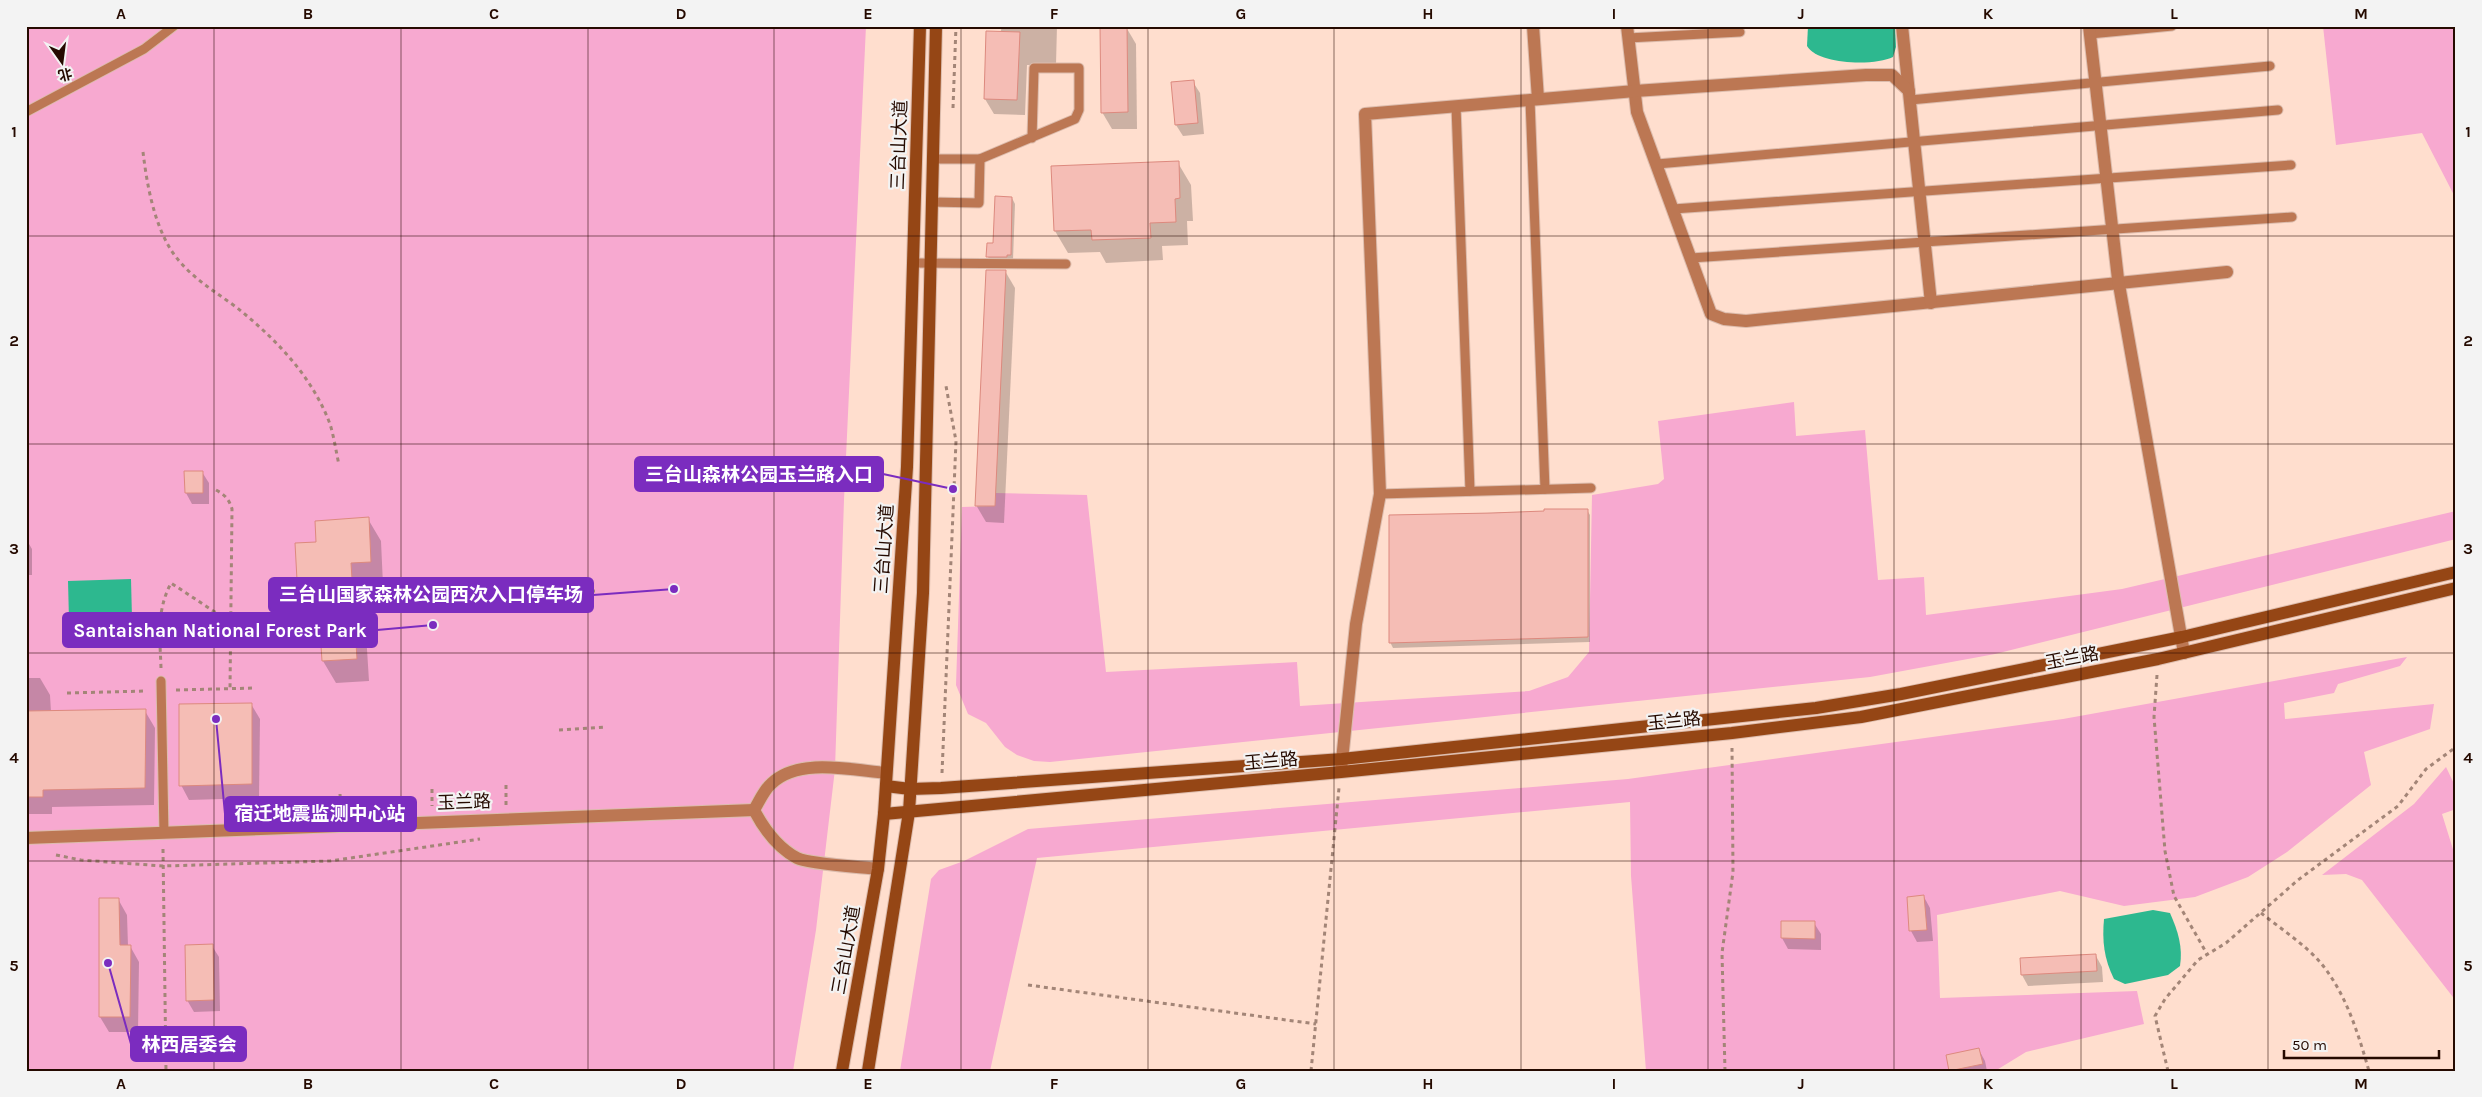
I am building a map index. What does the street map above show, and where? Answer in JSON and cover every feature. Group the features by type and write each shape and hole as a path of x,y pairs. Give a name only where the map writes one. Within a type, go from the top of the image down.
{"street":[{"name":"三台山大道","path":"842,1071 878,869 884,814 907,466 920,26"},
{"name":"三台山大道","path":"868,1071 909,812 922,593 936,26"},
{"path":"1533,26 1534,99"},
{"path":"1902,26 1931,302"},
{"path":"2090,30 2118,283 2184,653"},
{"path":"1628,32 1638,112 1711,314 1724,319 1746,322 2227,272"},
{"path":"1341,772 1356,624 1380,494 1365,114 1635,91 1883,75 1892,75 1909,95"},
{"name":"玉兰路","path":"26,838 754,810 771,784 790,773 817,766 886,780 910,789 941,788 1342,759 1816,708 1901,694 2182,637 2456,572"},
{"name":"玉兰路","path":"884,814 1341,772 1732,733 1851,718 2158,659 2456,588"},
{"path":"754,810 764,828 786,850 799,859 878,869"}],"lane":[{"path":"26,112 144,49 174,26"},
{"path":"2090,30 2172,26"},
{"path":"1628,32 1740,32"},
{"path":"1909,95 2096,83 2270,66"},
{"path":"932,159 980,159 1032,138 1075,119 1079,110 1079,68 1034,68 1032,138"},
{"path":"1534,99 1545,490"},
{"path":"1456,106 1470,491"},
{"path":"1657,164 2278,110"},
{"path":"931,202 979,203 980,159"},
{"path":"1673,209 2291,165"},
{"path":"1691,258 2292,217"},
{"path":"913,263 1066,264"},
{"path":"1380,494 1592,488"},
{"path":"161,681 164,833"}],"path":[{"path":"952,112 956,26"},
{"path":"143,152 146,175 160,228 172,253 194,278 236,308 288,354 314,391 330,424 339,464"},
{"path":"941,788 956,441 945,383"},
{"path":"216,490 225,495 230,501 232,509 230,689"},
{"path":"161,681 160,615 162,604 171,583 230,622"},
{"path":"554,594 595,591"},
{"path":"2158,659 2154,717 2165,851 2174,896 2207,954"},
{"path":"559,730 605,726"},
{"path":"1725,1071 1722,953 1733,872 1732,733"},
{"path":"2168,1071 2155,1016 2165,999 2198,960 2226,943 2298,880 2398,806 2426,769 2456,747"},
{"path":"1312,1071 1341,772"},
{"path":"164,833 166,1071"},
{"path":"54,854 81,860 163,866 330,861 460,840 490,838"},
{"path":"2261,912 2320,962 2345,1002 2359,1036 2369,1071"},
{"path":"1028,985 1316,1024"}],"shaded area":[{"path":"26,26 866,26 844,500 835,769 816,930 793,1071 26,1071"},
{"path":"1808,26 1895,26 1896,47 1893,57 1874,62 1847,62 1823,57 1813,52 1807,46"},
{"path":"2323,26 2456,26 2456,199 2422,133 2336,145"},
{"path":"1794,402 1796,436 1865,430 1878,580 1924,577 1926,615 2122,589 2456,511 2456,539 1995,654 1870,677 1050,762 1034,761 1017,755 1005,747 986,723 968,714 956,685 962,507 995,506 995,493 1087,495 1106,672 1297,662 1300,706 1529,691 1568,677 1589,652 1592,495 1658,484 1664,479 1658,421"},
{"path":"131,579 132,618 69,620 68,581"},
{"path":"2407,657 2400,666 2338,684 2334,693 2284,703 2285,719 2434,704 2430,729 2364,752 2371,785 2287,852 2248,877 2195,897 2124,906 2060,891 1937,915 1940,998 2137,991 2144,1024 2026,1052 1995,1071 1646,1071 1631,876 1630,802 1037,858 990,1071 900,1071 931,879 939,870 964,861 1028,829 1628,779 2063,719"},
{"path":"2446,767 2456,788 2456,809 2442,814 2456,859 2456,1001 2362,880 2346,874 2322,875 2414,804"},
{"path":"2153,910 2170,913 2179,939 2181,952 2180,966 2168,975 2125,984 2114,979 2104,950 2104,919"}],"building":[{"path":"1100,26 1127,26 1128,112 1101,113"},
{"path":"986,31 1020,32 1017,100 984,99"},
{"path":"1194,80 1198,123 1175,125 1171,82"},
{"path":"1179,161 1180,198 1175,199 1176,222 1150,223 1151,238 1092,240 1091,230 1054,231 1051,166"},
{"path":"995,196 1012,197 1011,255 1007,255 1007,257 986,257 987,243 993,243"},
{"path":"986,270 1006,270 995,506 975,506"},
{"path":"184,471 203,471 203,493 185,493"},
{"path":"1544,509 1588,509 1588,637 1389,643 1389,515 1544,511"},
{"path":"369,517 371,562 351,563 357,659 322,661 319,616 299,617 295,543 316,542 315,521"},
{"path":"252,703 252,784 179,786 179,704"},
{"path":"146,709 145,788 43,790 43,797 26,797 26,711"},
{"path":"1924,895 1927,930 1909,931 1907,897"},
{"path":"99,898 119,898 120,945 131,945 130,1017 99,1017"},
{"path":"1781,921 1815,921 1815,939 1781,938"},
{"path":"213,944 214,1000 186,1001 185,945"},
{"path":"2096,954 2097,971 2021,975 2020,958"},
{"path":"1979,1048 1983,1064 1949,1071 1946,1055"}],"place":[{"name":"三台山森林公园玉兰路入口","path":"953,489"},
{"name":"三台山国家森林公园西次入口停车场","path":"674,589"},
{"name":"Santaishan National Forest Park","path":"433,625"},
{"name":"宿迁地震监测中心站","path":"216,719"},
{"name":"林西居委会","path":"108,963"}]}
